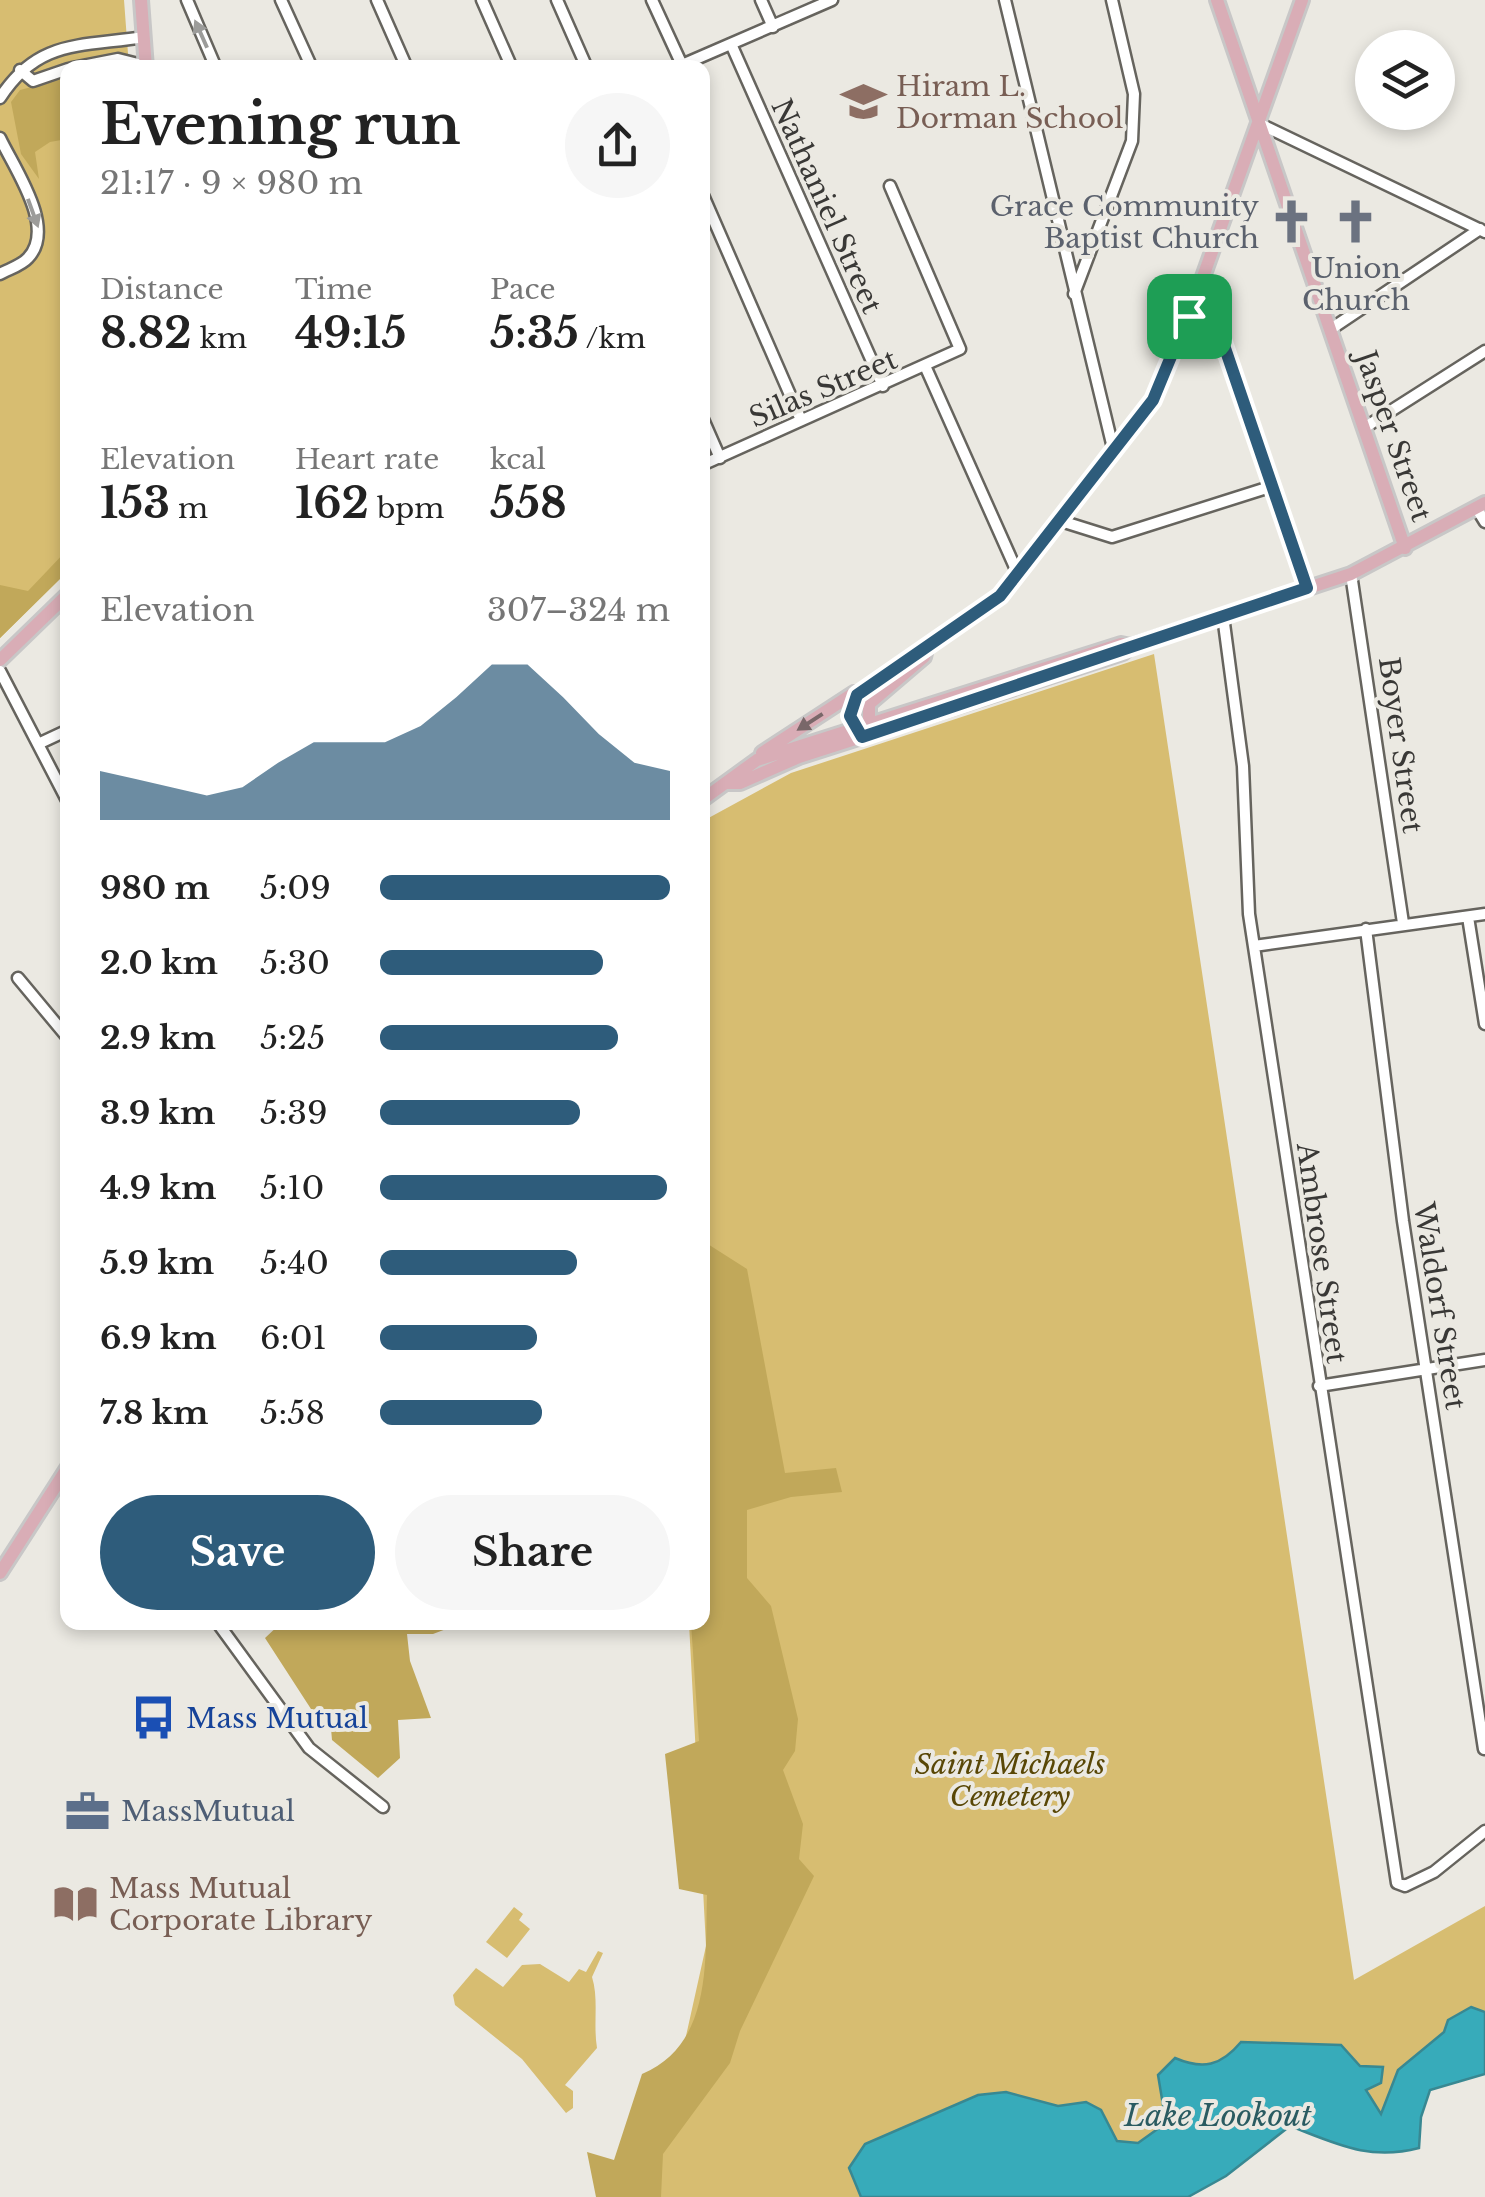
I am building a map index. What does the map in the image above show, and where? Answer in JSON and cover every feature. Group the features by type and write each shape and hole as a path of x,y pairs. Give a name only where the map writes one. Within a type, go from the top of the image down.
{"main road":[{"path":"142,0 146,60"},
{"name":"Jasper Street","path":"1217,0 1405,548"},
{"path":"710,795 988,606 1114,453 1168,371 1302,0"},
{"path":"757,760 1124,653 1131,646 1351,574 1481,506"},
{"path":"0,660 60,602"},
{"path":"864,730 869,704 924,656 926,649"},
{"path":"864,730 850,709 865,687"},
{"path":"728,783 740,783 864,730"},
{"path":"0,1573 60,1479"}],"street":[{"path":"186,0 212,60"},
{"path":"281,0 308,60"},
{"path":"377,0 403,60"},
{"path":"482,0 508,60"},
{"path":"557,0 583,60"},
{"path":"652,0 677,60"},
{"path":"761,0 773,27"},
{"path":"693,60 832,0"},
{"path":"1004,0 1114,453"},
{"path":"1074,295 1132,141 1134,94 1112,0"},
{"path":"0,98 31,60 71,48 144,37"},
{"name":"Nathaniel Street","path":"731,44 883,386"},
{"path":"70,60 71,48"},
{"path":"52,52 60,60"},
{"path":"20,70 33,81 60,72"},
{"path":"1258,122 1482,230"},
{"path":"0,138 38,229 36,246 27,261 0,274"},
{"name":"Silas Street","path":"710,462 926,368 960,349 890,186"},
{"path":"710,211 801,420"},
{"path":"1331,329 1482,230"},
{"path":"1194,301 1214,316 1307,588"},
{"path":"1364,428 1485,351"},
{"path":"926,368 1018,574"},
{"path":"710,435 720,458"},
{"path":"1061,521 1112,537 1273,486"},
{"path":"1481,506 1485,522"},
{"name":"Boyer Street","path":"1351,574 1403,924"},
{"name":"Ambrose Street","path":"1223,616 1243,766 1246,880 1254,946 1398,1885 1405,1886 1434,1872 1485,1831"},
{"path":"0,672 60,787"},
{"path":"38,744 60,734"},
{"path":"1254,946 1485,914"},
{"path":"1468,917 1485,1024"},
{"name":"Waldorf Street","path":"1366,929 1426,1368 1484,1749"},
{"path":"18,978 60,1028"},
{"path":"1319,1386 1485,1360"},
{"path":"223,1630 308,1748 384,1807"}],"green space":[{"path":"0,0 124,0 128,60 60,60 60,579 0,638"},
{"name":"Saint Michaels Cemetery","path":"1154,654 1354,1980 1485,1906 1485,2012 1444,2032 1398,2070 1381,2115 1341,2045 1226,2059 1198,2068 1174,2059 1158,2075 1166,2123 1137,2143 1117,2141 1102,2114 1092,2106 1054,2105 1006,2092 849,2168 861,2197 616,2197 656,2171 706,1946 689,1630 710,1630 710,817 791,773"},
{"path":"514,1907 523,1914 519,1920 530,1929 507,1958 486,1942"},
{"path":"598,1951 603,1953 592,1977 597,2048 565,2085 573,2091 573,2108 566,2113 522,2059 455,2005 453,1995 476,1968 503,1987 522,1965 540,1964 569,1982 579,1969 586,1972"}],"shaded area":[{"path":"60,80 60,140 35,152 39,179 21,154 11,102 20,90"},
{"path":"60,557 60,579 0,638 0,585 28,591"},
{"path":"710,1245 747,1269 785,1473 836,1468 842,1492 791,1497 747,1510 747,1578 771,1606 798,1719 795,1751 783,1770 803,1824 799,1859 814,1876 740,2031 730,2063 663,2154 661,2197 596,2197 587,2152 614,2160 642,2074 665,2060 682,2043 700,1998 707,1895 679,1889 665,1754 699,1741 691,1630 710,1630"},
{"path":"274,1630 444,1630 407,1634 410,1661 431,1718 398,1720 400,1758 378,1778 332,1740 330,1717 311,1709 265,1638"}],"water":[{"name":"Lake Lookout","path":"1471,2007 1485,2012 1485,2074 1430,2090 1421,2117 1419,2148 1369,2151 1290,2126 1226,2176 1188,2197 861,2197 849,2168 865,2144 978,2095 1006,2092 1058,2106 1086,2102 1101,2110 1117,2141 1138,2143 1166,2123 1158,2075 1175,2058 1211,2064 1241,2042 1341,2045 1360,2066 1383,2067 1381,2083 1366,2090 1381,2114 1398,2070 1444,2032 1448,2020"}],"place":[{"name":"Hiram L. Dorman School","path":"863,102"},
{"name":"Grace Community Baptist Church","path":"1292,222"},
{"name":"Union Church","path":"1356,222"},
{"name":"Mass Mutual","path":"153,1718"},
{"name":"MassMutual","path":"88,1811"},
{"name":"Mass Mutual Corporate Library","path":"76,1904"}],"route":[{"path":"1194,301 1214,316 1307,588 1131,646 1124,653 862,737 850,716 857,695 1000,596 1153,400 1189,316 1194,301"}]}
